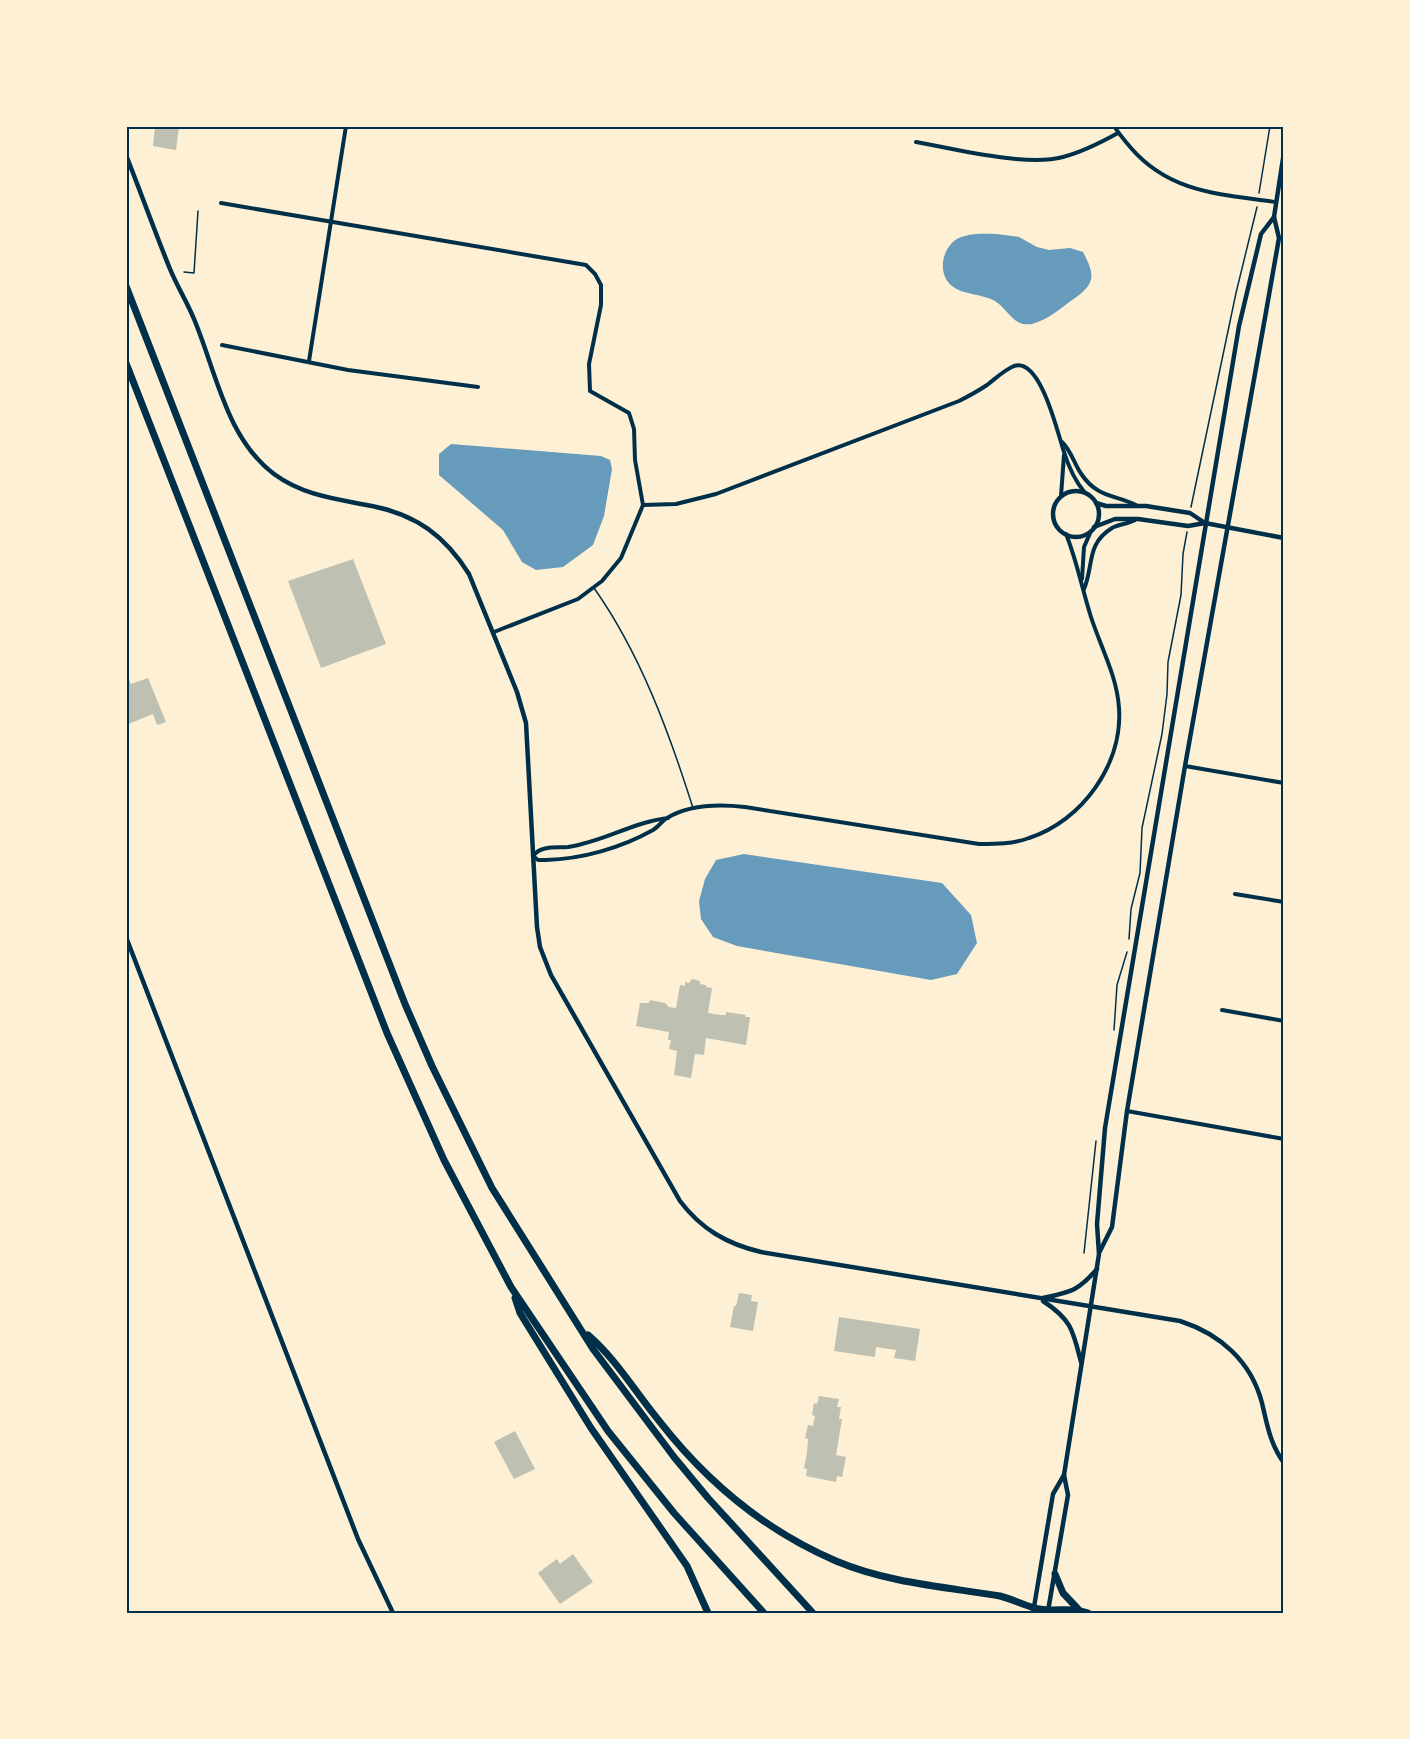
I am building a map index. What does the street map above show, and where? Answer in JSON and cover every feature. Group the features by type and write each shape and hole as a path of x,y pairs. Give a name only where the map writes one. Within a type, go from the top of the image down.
{"highway":[{"path":"126,286 368,910 432,1066 492,1188 593,1349 674,1457 740,1535 813,1613"},
{"path":"126,363 387,1033 444,1160 511,1287 573,1381 629,1458 696,1539 764,1613"},
{"path":"511,1287 520,1313 591,1428 687,1566 708,1613"},
{"path":"583,1332 603,1348 691,1459 725,1492 758,1519 797,1542 838,1562 916,1584 1003,1597 1033,1610 1048,1612 1067,1608 1088,1613"},
{"path":"1055,1574 1063,1593 1078,1609"}],"street":[{"path":"309,361 346,126"},
{"path":"1114,126 1142,160 1170,180 1202,191 1275,202"},
{"path":"916,142 1023,160 1061,158 1098,145 1118,133"},
{"path":"1099,1254 1112,1227 1127,1111 1185,766 1279,238 1274,217 1284,152"},
{"path":"126,155 170,269 194,317 234,425 246,445 273,474 294,487 313,495 397,513 422,523 441,538 459,557 478,591 517,692 526,723 538,937 544,959 680,1201 691,1214 704,1227 740,1247 761,1252 1180,1321 1199,1327 1218,1338 1246,1367 1255,1383 1272,1444 1284,1463"},
{"path":"221,203 586,265 595,274 601,285 601,305 590,364 590,391 629,413 634,429 635,460 643,505 621,558 594,588 563,605 494,632"},
{"path":"1033,1610 1053,1494 1064,1474 1092,1307 1099,1254 1097,1224 1105,1128 1205,523 1246,296 1261,234 1274,217"},
{"path":"222,345 348,370 478,387"},
{"path":"643,505 695,501 722,492 959,401 1013,366 1018,366 1027,368 1037,381 1053,415 1064,454 1079,486 1096,503 1106,506 1137,506 1190,513 1205,523"},
{"path":"1061,440 1070,450 1082,476 1096,490 1106,496 1137,506"},
{"path":"1061,496 1064,454"},
{"path":"533,856 542,849 586,843 650,820 668,818 708,805 745,807 979,844 1015,842 1045,832 1075,811 1097,785 1107,768 1118,731 1119,710 1116,688 1091,617 1082,580 1066,534 1054,519 1055,504 1061,496 1070,492 1085,493"},
{"path":"1082,580 1084,547 1099,513 1096,503"},
{"path":"1066,534 1081,536 1115,519 1138,519 1188,526 1205,523 1284,538"},
{"path":"1084,590 1089,578 1090,558 1097,541 1114,527 1138,519"},
{"path":"1185,766 1284,783"},
{"path":"533,856 538,860 546,860 592,854 654,829 668,818"},
{"path":"1235,894 1284,902"},
{"path":"126,937 357,1536 393,1613"},
{"path":"1222,1010 1284,1021"},
{"path":"1127,1111 1284,1139"},
{"path":"1040,1298 1066,1293 1083,1286 1097,1269"},
{"path":"1040,1298 1060,1312 1068,1322 1075,1337 1082,1365"},
{"path":"1048,1612 1068,1495 1064,1474"}],"lane":[{"path":"594,588 613,616 632,651 669,740 693,808"}],"path":[{"path":"1190,513 1236,293 1250,242 1270,126"},
{"path":"184,272 194,273 198,212"},
{"path":"1114,1032 1117,985 1126,954 1131,909 1140,873 1142,828 1162,735 1168,662 1181,595 1183,554 1188,526"},
{"path":"1084,1253 1097,1137"}],"water":[{"path":"997,234 1019,237 1037,247 1049,250 1070,248 1083,252 1091,272 1090,282 1082,293 1049,316 1032,324 1020,323 995,301 952,286 947,280 943,266 951,244 969,235"},
{"path":"451,444 601,456 610,460 612,469 604,516 593,545 563,567 536,570 522,562 503,530 439,475 439,454"},
{"path":"744,854 942,883 971,915 977,943 957,974 931,980 737,946 713,937 701,919 699,901 705,879 716,860"}],"building":[{"path":"155,126 179,126 176,150 153,146"},
{"path":"353,559 386,644 321,668 288,581"},
{"path":"126,672 131,684 148,678 166,722 157,725 153,714 126,725"},
{"path":"692,979 712,988 708,1013 726,1015 726,1012 750,1017 746,1045 706,1038 704,1055 695,1054 691,1078 674,1075 677,1051 669,1049 671,1040 668,1040 669,1032 636,1026 640,1003 649,1003 650,1000 676,1008 680,985 685,986 685,982 689,983"},
{"path":"739,1293 752,1295 751,1301 758,1302 753,1331 730,1327"},
{"path":"839,1317 920,1329 915,1361 894,1358 896,1350 876,1347 875,1357 834,1351"},
{"path":"819,1396 839,1399 837,1407 841,1407 839,1419 842,1419 836,1455 846,1457 842,1477 837,1476 836,1482 806,1476 807,1469 804,1468 808,1439 805,1438 808,1425 813,1426 814,1403 817,1404"},
{"path":"515,1431 535,1469 514,1479 494,1442"},
{"path":"573,1554 593,1582 560,1604 538,1573 557,1559 560,1564"}]}
